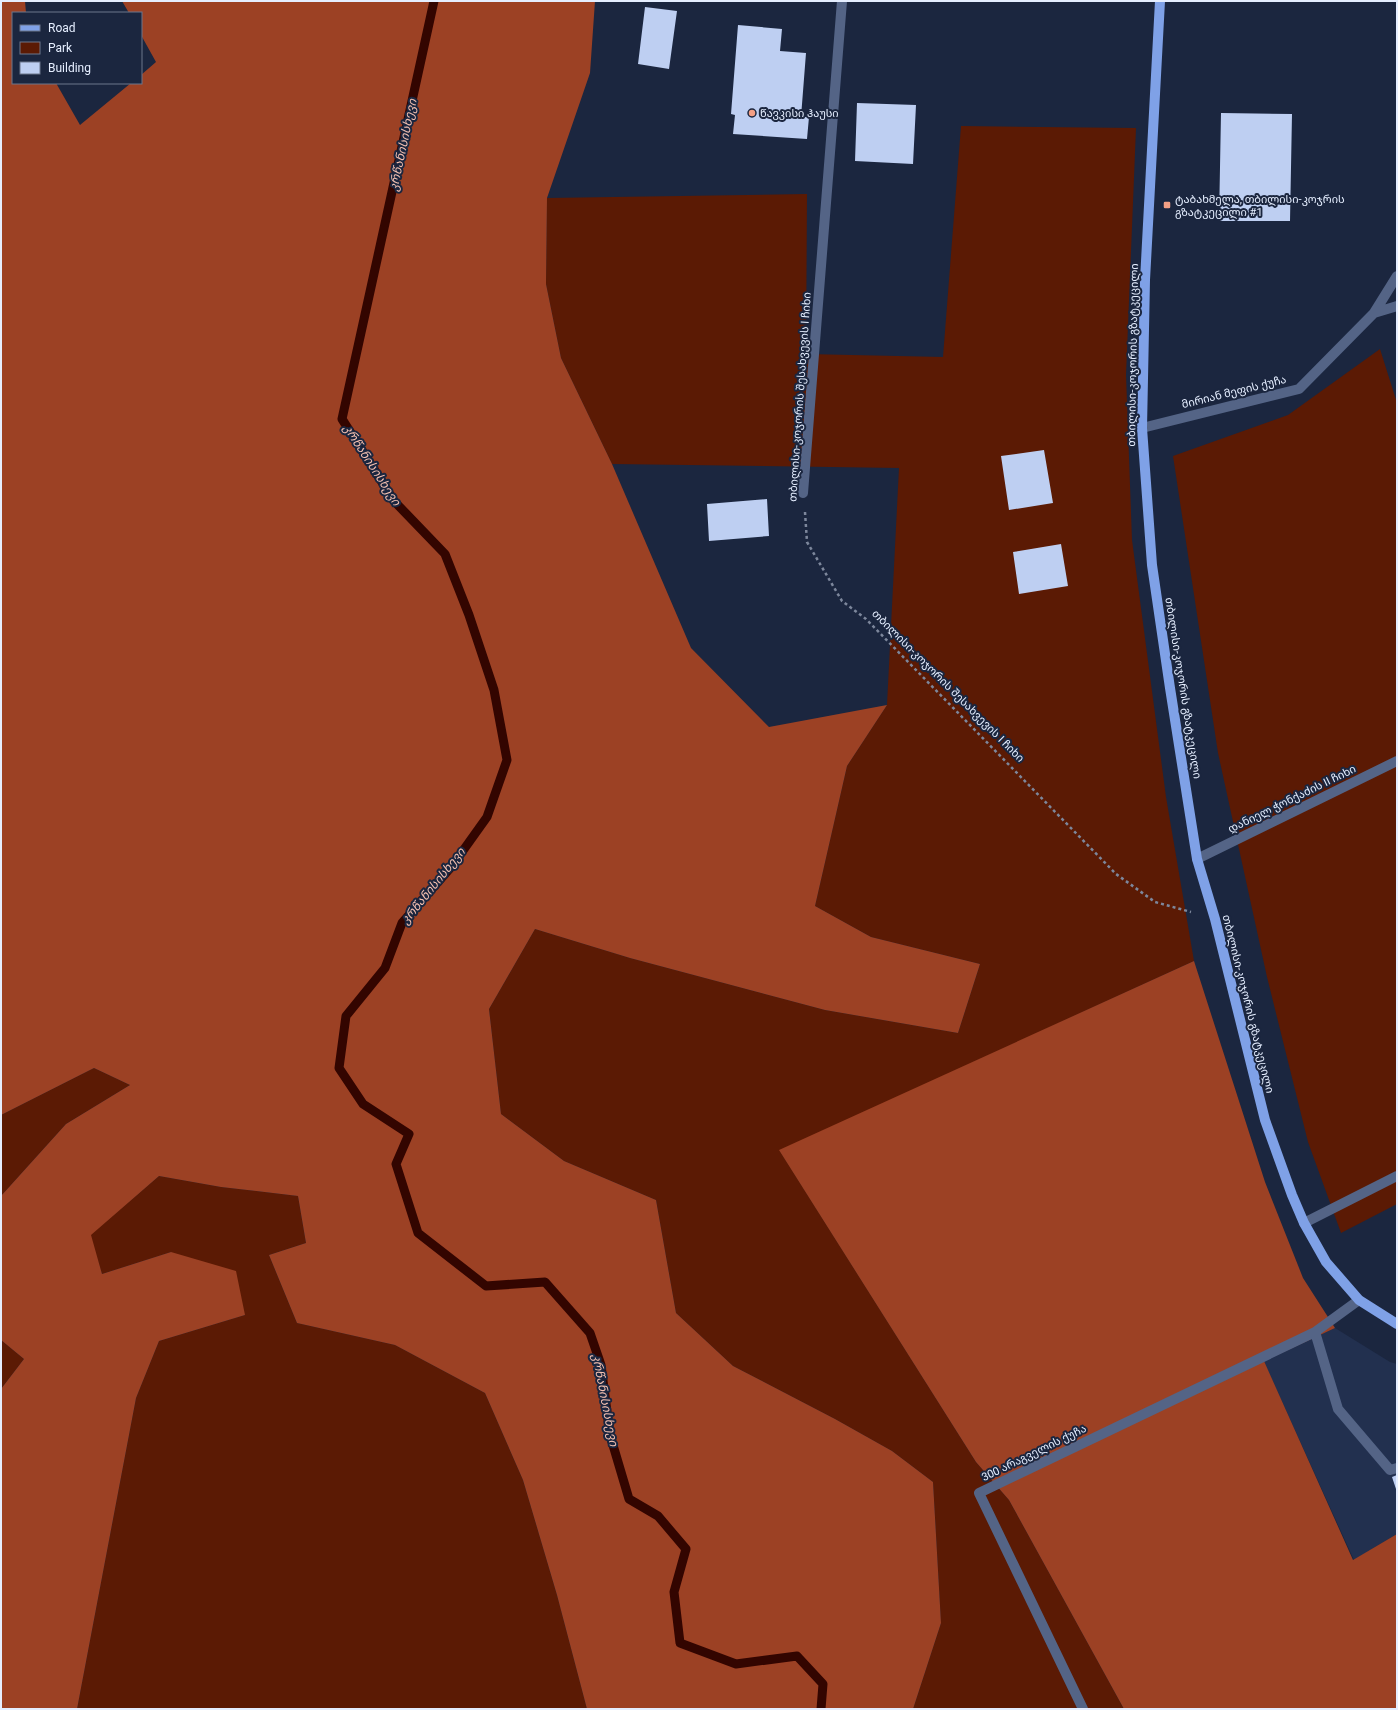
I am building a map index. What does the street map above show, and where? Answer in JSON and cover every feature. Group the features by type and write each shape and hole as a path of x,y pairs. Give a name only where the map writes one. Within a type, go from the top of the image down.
{"main road":[{"name":"თბილისი-კოჯორის გზატკეცილი","path":"1160,1 1145,280 1142,428 1152,565 1197,859 1215,919 1265,1120 1292,1195 1304,1223 1326,1262 1359,1300 1397,1324"}],"street":[{"name":"თბილისი-კოჯორის შესახვევის I ჩიხი","path":"803,493 842,1"},
{"path":"1374,313 1397,276"},
{"name":"მირიან მეფის ქუჩა","path":"1142,428 1299,389 1374,313 1397,306"},
{"name":"დანიელ ჭონქაძის II ჩიხი","path":"1197,859 1397,761"},
{"path":"1304,1223 1397,1176"},
{"path":"1359,1300 1315,1332 1338,1409 1390,1470 1397,1468"},
{"name":"300 არაგველის ქუჩა","path":"1083,1709 979,1493 1315,1332"}],"path":[{"name":"თბილისი-კოჯორის შესახვევის I ჩიხი","path":"803,493 807,542 842,601 866,619 1116,874 1155,902 1215,919"}],"shaded area":[{"path":"1,1 25,1 26,12 12,12 12,84 57,84 80,125 130,84 142,84 142,74 156,62 142,37 142,12 128,12 122,1 595,1 590,73 547,198 546,284 561,358 612,464 691,648 769,727 887,705 847,766 815,906 871,937 980,964 958,1033 825,1010 630,958 535,929 489,1009 501,1114 564,1161 656,1200 676,1313 733,1366 835,1419 892,1451 933,1482 941,1623 913,1709 587,1709 557,1595 523,1480 485,1393 395,1345 297,1323 269,1255 306,1243 298,1196 221,1187 159,1176 91,1235 102,1274 171,1252 236,1271 245,1315 159,1341 136,1398 77,1709 1,1709 1,1389 24,1359 1,1340 1,1196 66,1124 130,1085 94,1068 1,1115"},
{"path":"1194,961 1265,1182 1303,1278 1335,1328 1264,1361 1353,1560 1397,1534 1397,1709 1124,1709 1009,1500 976,1462 779,1150"},
{"path":"1335,1328 1390,1362 1397,1364 1397,1534 1354,1560 1263,1360"}],"green space":[{"path":"961,126 1136,128 1126,375 1132,540 1166,797 1194,961 780,1151 976,1462 1009,1500 1124,1709 913,1709 941,1623 933,1482 892,1451 835,1419 733,1366 676,1313 656,1200 564,1161 501,1114 489,1009 535,929 630,958 825,1010 958,1033 980,964 871,937 815,906 847,766 887,705 899,468 612,464 561,358 546,284 547,198 807,194 806,354 943,357"},
{"path":"1380,349 1397,403 1397,1204 1341,1233 1308,1142 1267,977 1218,753 1173,456 1288,415"},
{"path":"94,1068 130,1085 66,1124 1,1196 1,1115"},
{"path":"159,1176 221,1187 298,1196 306,1243 269,1255 297,1323 395,1345 485,1393 523,1480 557,1595 587,1709 77,1709 136,1398 159,1341 245,1315 171,1252 102,1274 90,1235"},
{"path":"1,1340 24,1359 1,1389"}],"building":[{"path":"645,7 677,11 669,69 638,64"},
{"path":"738,25 782,29 780,51 806,53 801,117 809,117 807,139 733,134 735,115 731,114"},
{"path":"857,103 916,105 913,164 855,161"},
{"path":"1221,113 1292,114 1290,221 1219,221"},
{"path":"1044,450 1053,503 1009,510 1001,456"},
{"path":"767,499 769,536 709,541 707,504"},
{"path":"1061,544 1068,586 1019,594 1013,552"},
{"path":"1397,1475 1397,1492 1392,1477"}],"waterway":[{"name":"კრწანისისხევი","path":"434,1 342,419 394,501 445,554 469,615 494,690 507,760 487,817 452,866 402,923 385,968 346,1016 339,1068 363,1104 409,1134 396,1164 418,1233 486,1286 545,1282 590,1333 601,1365 610,1435 629,1499 658,1516 686,1549 674,1592 680,1643 736,1664 797,1656 823,1684 821,1709"}],"place":[{"name":"წავკისი ჰაუსი","path":"752,113"},
{"name":"ტაბახმელა, თბილისი-კოჯრის გზატკეცილი #1","path":"1167,205"}]}
